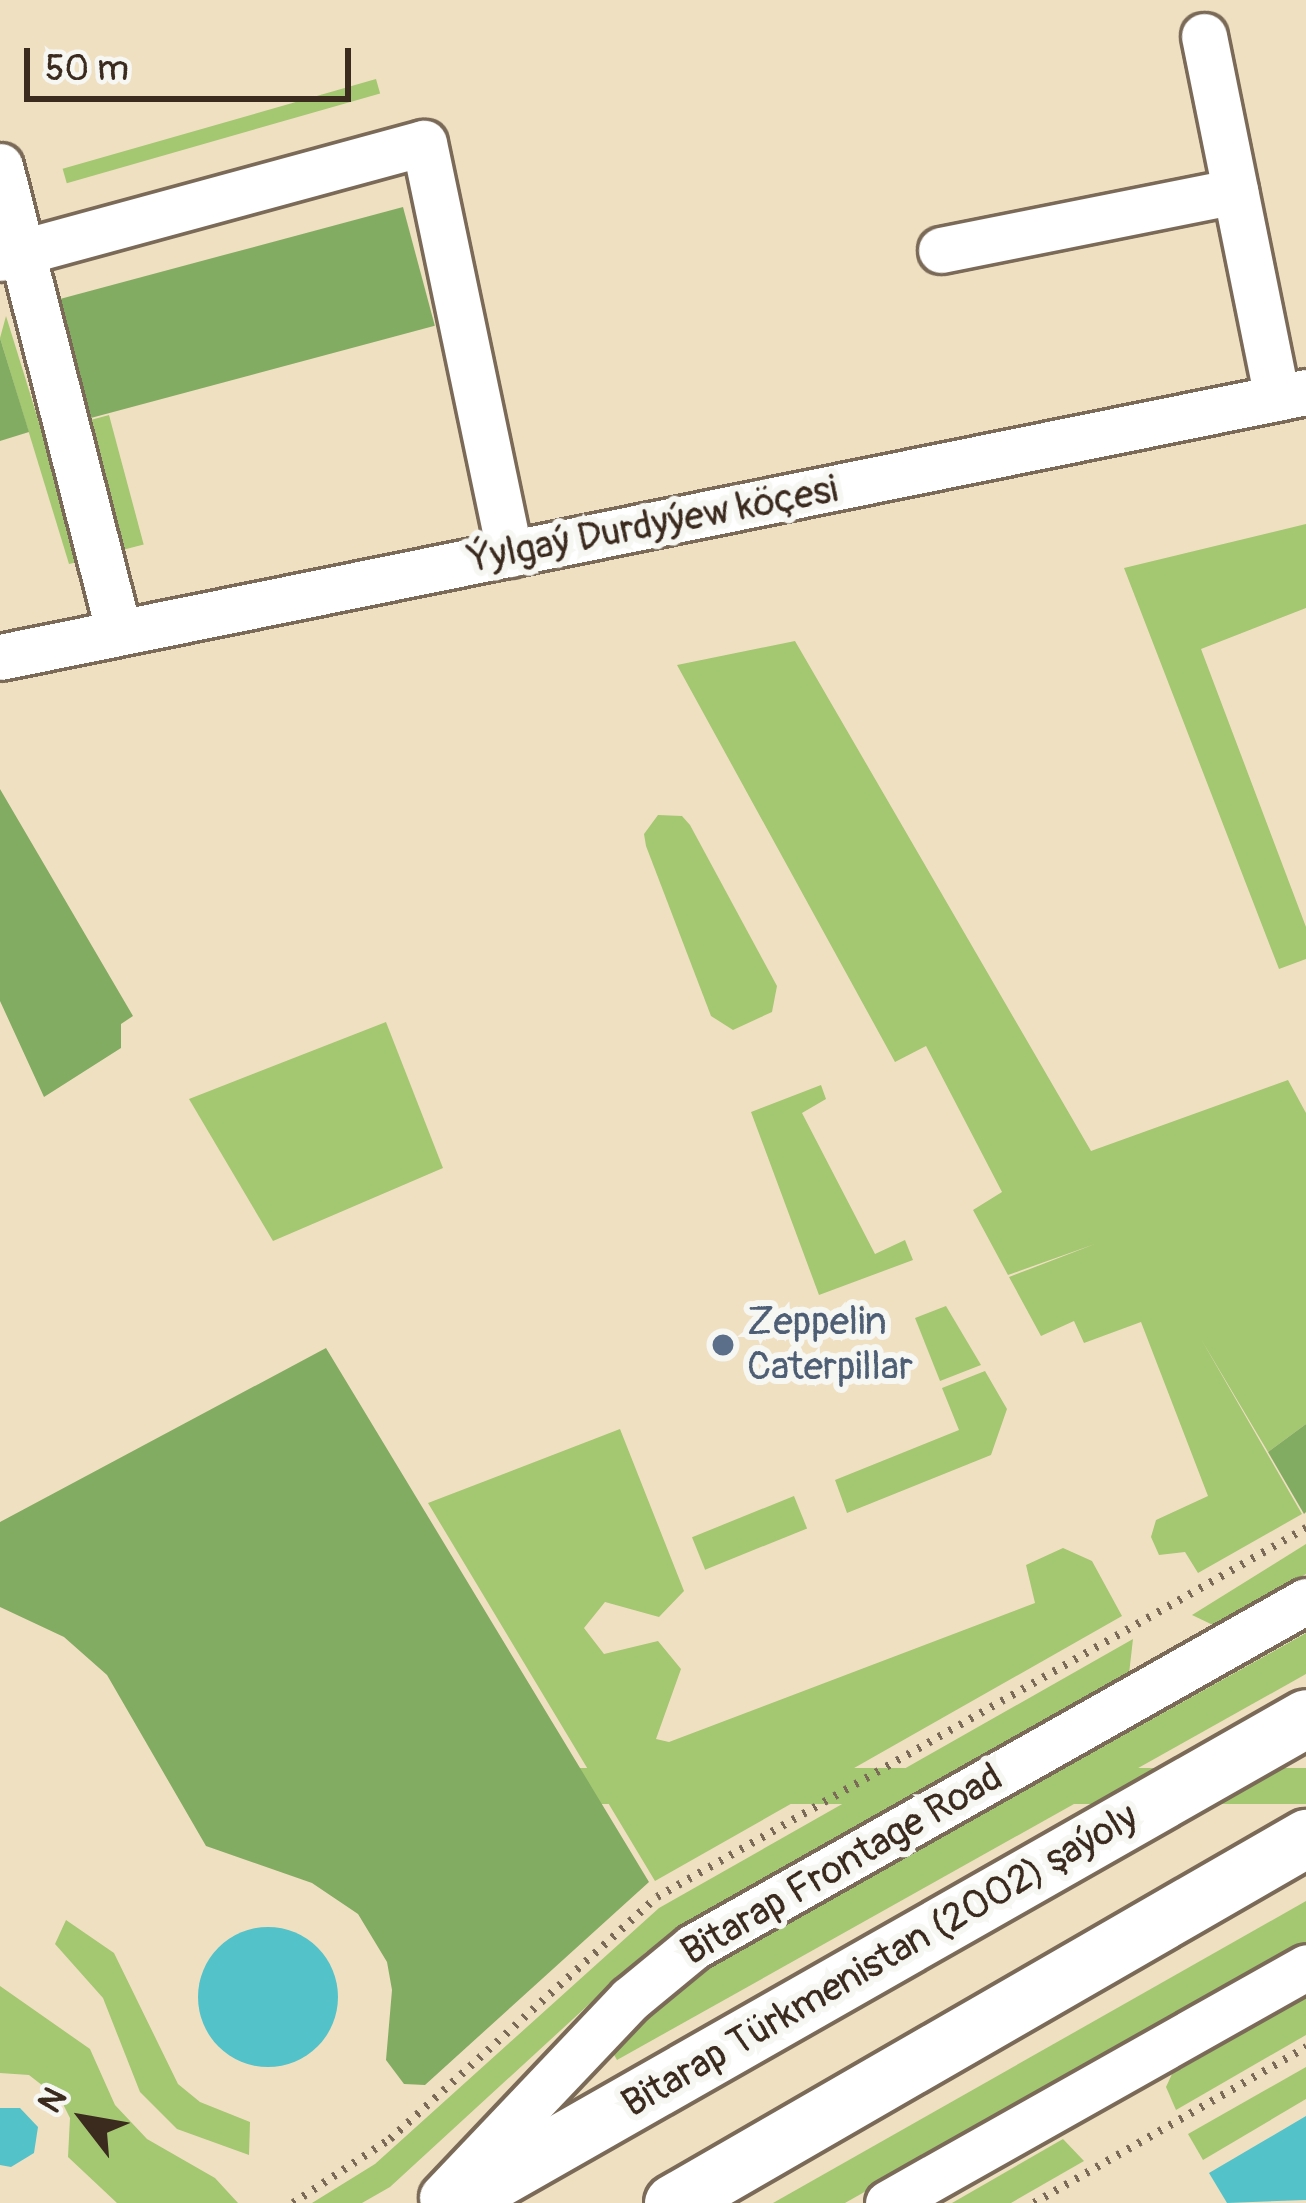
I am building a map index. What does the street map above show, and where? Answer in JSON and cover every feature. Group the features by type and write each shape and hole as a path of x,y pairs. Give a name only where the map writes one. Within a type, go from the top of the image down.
{"main road":[{"name":"Bitarap Türkmenistan (2002) şaýoly","path":"454,2203 1306,1718"},
{"path":"673,2203 1306,1838"}],"street":[{"path":"1204,36 1235,191 1292,395"},
{"path":"10,255 424,143 510,554"},
{"path":"0,166 10,255 119,632"},
{"path":"941,250 1235,191"},
{"name":"Ýylgaý Durdyýew köçesi","path":"0,657 1292,395"},
{"name":"Bitarap Frontage Road","path":"436,2203 630,1999 693,1947 1306,1601"},
{"path":"888,2203 1306,1966"}],"path":[{"path":"1034,2203 1306,2047"}],"green space":[{"path":"376,79 380,93 67,183 63,169"},
{"path":"403,207 435,326 88,419 56,300"},
{"path":"6,316 82,561 69,564 0,338"},
{"path":"0,338 29,432 0,441"},
{"path":"109,415 144,544 124,550 90,420"},
{"path":"1306,524 1306,608 1201,649 1306,927 1306,959 1279,969 1124,568"},
{"path":"795,641 1091,1151 1288,1080 1306,1113 1306,1424 1268,1452 1201,1339 1302,1514 1198,1573 1185,1552 1159,1555 1151,1537 1156,1520 1208,1496 1141,1322 1084,1343 1074,1321 1041,1336 1009,1277 1095,1244 1008,1275 973,1210 1002,1192 926,1046 895,1062 677,665"},
{"path":"0,789 133,1016 121,1024 121,1048 44,1097 0,1001"},
{"path":"658,815 682,816 690,825 777,986 772,1012 733,1030 711,1016 646,846 644,834"},
{"path":"386,1022 443,1168 273,1241 189,1099"},
{"path":"821,1085 826,1099 802,1113 875,1254 905,1240 913,1260 819,1295 751,1112"},
{"path":"946,1306 981,1365 940,1381 915,1318"},
{"path":"326,1348 649,1882 425,2085 404,2084 386,2060 392,1990 387,1962 358,1914 312,1883 206,1846 107,1675 64,1637 0,1607 0,1522"},
{"path":"985,1371 1007,1409 991,1455 847,1513 835,1480 959,1430 942,1388"},
{"path":"1306,1424 1306,1512 1304,1514 1268,1452"},
{"path":"620,1429 684,1591 659,1617 605,1602 584,1628 604,1654 658,1641 681,1669 656,1739 669,1742 1035,1603 1026,1565 1063,1548 1092,1561 1122,1616 655,1881 428,1503"},
{"path":"794,1496 807,1528 705,1570 692,1537"},
{"path":"1306,1544 1306,1574 1215,1626 1192,1615"},
{"path":"1306,1633 1306,1674 617,2060 610,2048 704,1970"},
{"path":"1133,1639 1129,1674 646,1952 390,2187 362,2203 312,2203 375,2164 659,1908"},
{"path":"424,1768 1306,1768 1306,1804 424,1804"},
{"path":"1306,1901 1306,1942 845,2203 773,2203"},
{"path":"66,1920 114,1953 178,2084 200,2102 250,2122 249,2155 177,2129 140,2092 103,1998 55,1944"},
{"path":"0,1986 90,2049 115,2105 147,2139 215,2178 238,2203 117,2203 68,2157 70,2118 61,2100 29,2075 0,2073"},
{"path":"1306,1997 1306,2035 1176,2110 1166,2087 1172,2074"},
{"path":"1306,2067 1306,2099 1203,2160 1188,2134"},
{"path":"1063,2139 1084,2161 1011,2203 952,2203"}],"water":[{"path":"268,1927 295,1932 317,1948 333,1970 338,1997 333,2024 317,2046 295,2062 268,2067 241,2062 219,2046 203,2024 198,1997 203,1970 219,1948 241,1932"},
{"path":"0,2108 20,2108 38,2127 34,2153 11,2167 0,2165"},
{"path":"1306,2116 1306,2200 1227,2203 1209,2173"}],"place":[{"name":"Zeppelin Caterpillar","path":"723,1345"}]}
